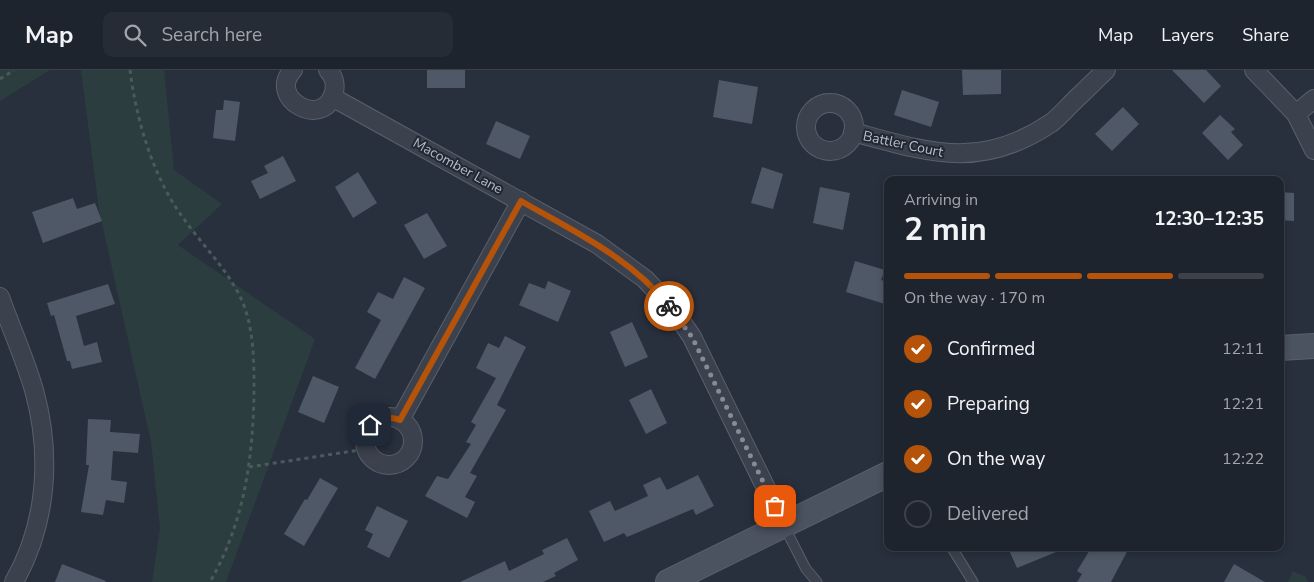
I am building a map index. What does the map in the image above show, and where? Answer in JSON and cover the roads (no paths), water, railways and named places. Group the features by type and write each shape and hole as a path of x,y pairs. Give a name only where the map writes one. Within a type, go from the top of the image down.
{"street":[{"path":"293,70 287,83 288,93 292,102 301,108 313,110 322,108 332,97 335,86 333,76 328,70"},
{"name":"Battler Court","path":"853,132 927,151 955,154 980,152 1005,146 1028,136 1052,122 1106,70"},
{"path":"1254,70 1296,114 1314,150"},
{"name":"Macomber Lane","path":"332,97 597,244 645,279 668,304 692,337 784,526"},
{"path":"1296,114 1314,99"},
{"path":"400,420 521,201"},
{"path":"0,297 34,389 44,447 45,476 36,528 29,550 14,582"},
{"path":"1284,348 1314,346"},
{"path":"390,417 400,420 408,427 412,437 412,445 407,456 399,462 392,465 381,464 372,458 366,449 365,437 370,425 379,419 390,417"},
{"path":"668,582 884,476"}],"lane":[{"path":"784,526 806,569 816,582"},
{"path":"954,551 973,582"}]}
